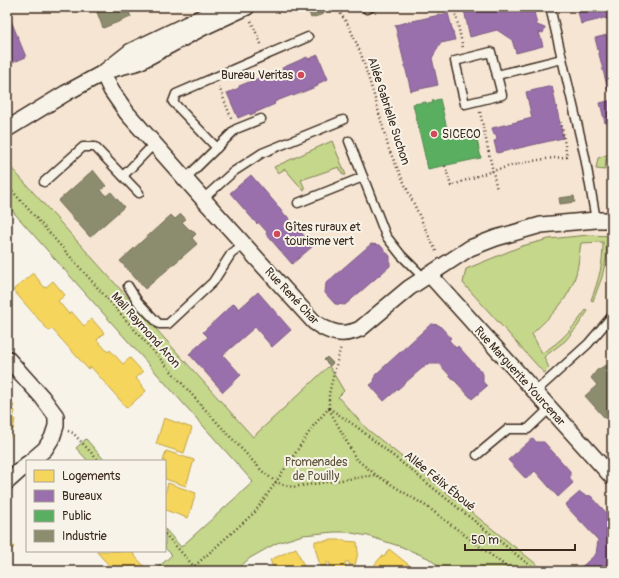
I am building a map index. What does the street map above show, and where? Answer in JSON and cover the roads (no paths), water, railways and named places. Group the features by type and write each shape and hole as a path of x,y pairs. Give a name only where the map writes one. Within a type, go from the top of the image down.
{"street":[{"path":"7,129 66,93 103,73 131,51 223,7"},
{"path":"103,73 139,62 202,28 246,7"},
{"name":"Rue René Char","path":"103,73 113,95 127,113 203,200 314,322 323,328 342,334 352,333 360,329 409,288 426,276"},
{"path":"426,276 470,248 503,236 541,225 612,220"},
{"name":"Rue Marguerite Yourcenar","path":"426,276 550,408 612,477"},
{"path":"7,358 56,416 56,426 52,438 45,449 32,460"},
{"path":"7,482 26,465"}],"lane":[{"path":"550,7 585,157 596,220"},
{"path":"217,148 173,102 176,94 308,37"},
{"path":"491,52 497,75 502,95 465,104 455,61 491,52"},
{"path":"497,75 562,59"},
{"path":"185,179 236,129 261,119"},
{"path":"203,200 233,172 262,153 343,120"},
{"path":"349,140 386,236 400,255 426,276"},
{"path":"123,176 154,144"},
{"path":"44,182 83,147 95,147 139,194"},
{"path":"298,203 363,177"},
{"path":"128,286 138,302 159,324 168,324 213,282 231,254 244,244"},
{"path":"535,392 588,344 612,316"},
{"path":"476,456 508,428 528,429 550,408"}],"place":[{"name":"Bureau Veritas","path":"301,75"},
{"name":"SICECO","path":"434,134"},
{"name":"Gîtes ruraux et tourisme vert","path":"277,234"}],"park label":[{"name":"Promenades de Pouilly","path":"316,469"}]}
